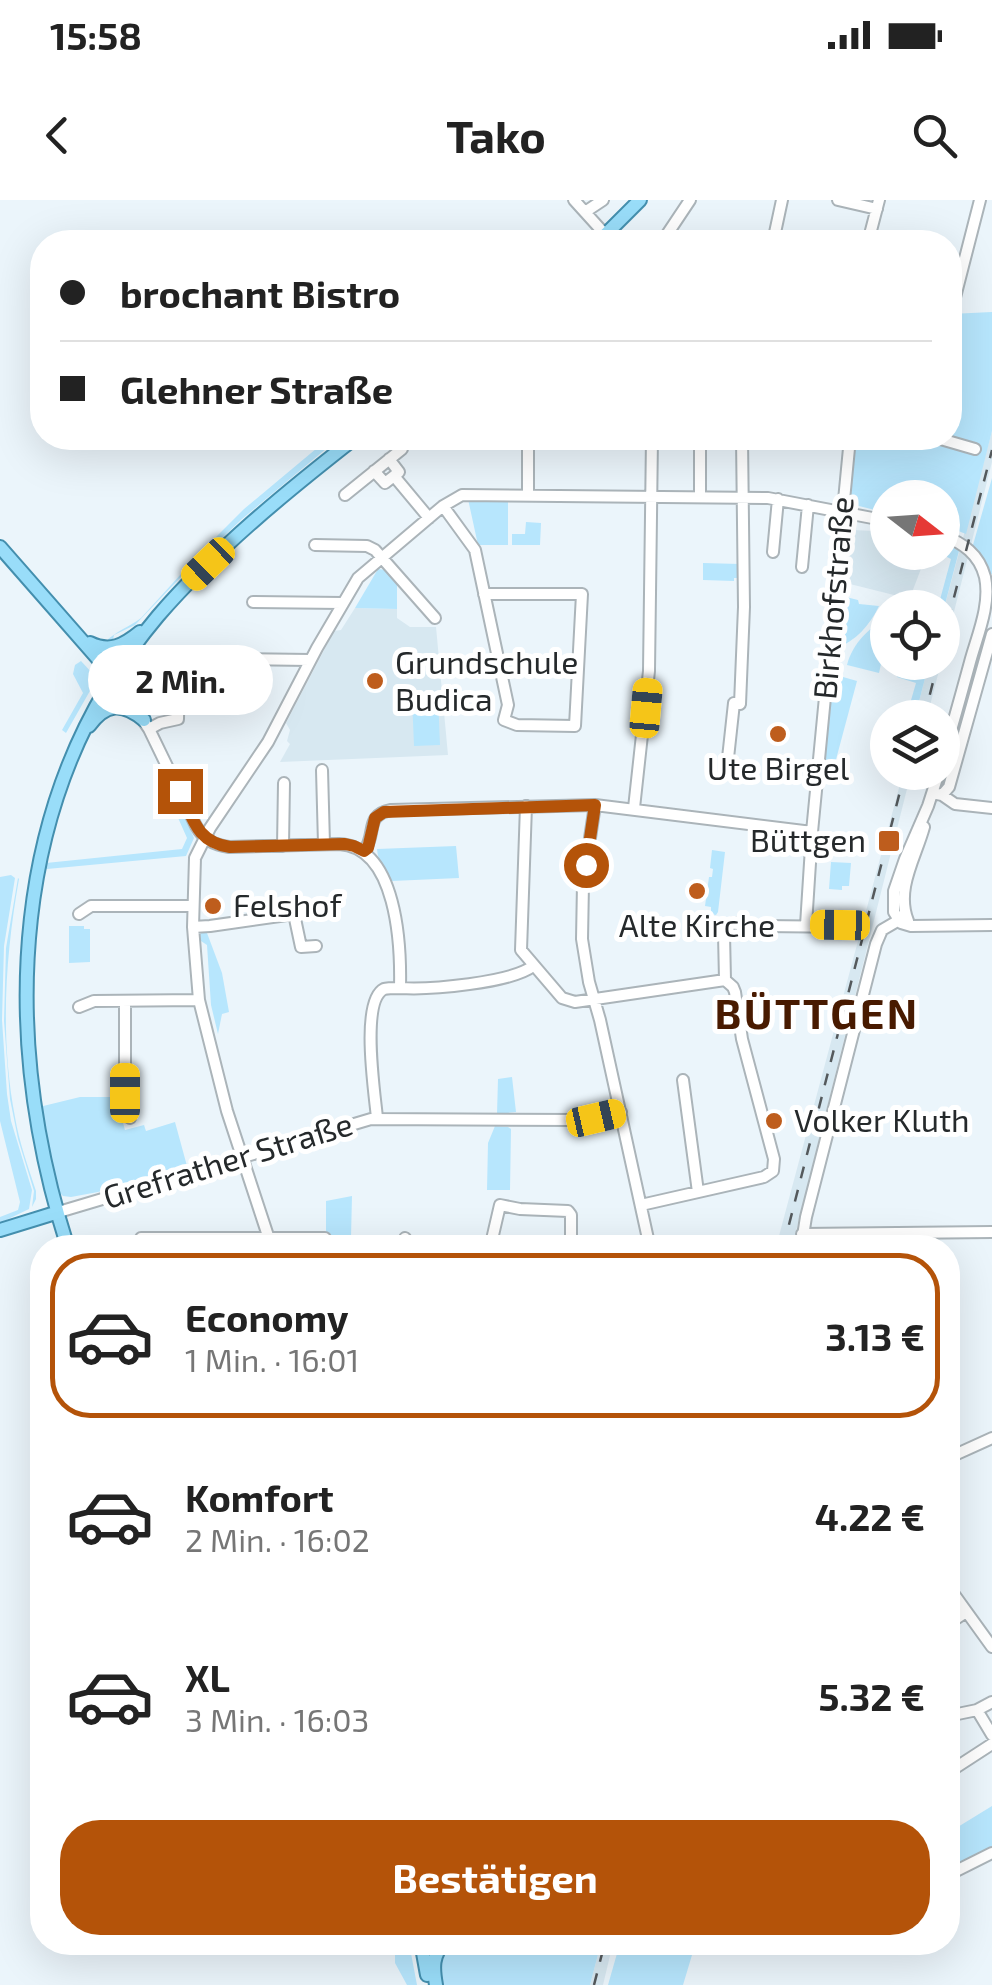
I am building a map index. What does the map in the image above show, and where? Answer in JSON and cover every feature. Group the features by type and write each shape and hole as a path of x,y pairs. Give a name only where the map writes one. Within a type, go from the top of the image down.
{"main road":[{"path":"614,230 640,200"},
{"path":"22,891 46,802 76,737 114,676 156,618 189,582 340,450"},
{"path":"0,548 114,676"},
{"path":"80,636 99,647 114,647 156,618"},
{"path":"76,737 110,708 124,708 146,724"},
{"path":"26,1140 62,1235"},
{"path":"0,1230 52,1214"},
{"path":"426,1955 432,1985"},
{"path":"432,1985 436,1955"}],"street":[{"path":"574,200 598,230"},
{"path":"585,212 603,200"},
{"path":"670,230 690,200"},
{"path":"775,230 782,200"},
{"path":"838,200 878,205 871,230"},
{"path":"962,268 980,200"},
{"path":"962,445 975,448"},
{"path":"346,495 400,450"},
{"path":"528,450 528,495"},
{"path":"634,808 649,670 652,450"},
{"path":"700,450 700,496"},
{"path":"728,758 734,704 740,704 744,607 742,450"},
{"name":"Birkhofstraße","path":"806,925 849,450"},
{"path":"374,471 385,484 398,472 389,460"},
{"path":"394,476 428,518"},
{"path":"267,1235 212,1058 199,1000 193,926 195,858 204,838 262,752 358,578 443,506 462,495 778,499 870,518"},
{"path":"772,552 778,499"},
{"path":"802,567 808,505"},
{"path":"443,506 475,550 484,594 508,705 504,720 517,725 575,726 582,594 484,594"},
{"path":"959,700 986,592 977,558 960,544"},
{"path":"315,545 367,546 376,550 434,618"},
{"path":"253,602 342,603"},
{"path":"905,920 892,903 894,891 928,806 937,794 949,788 992,634"},
{"path":"146,724 178,719 179,658 189,657"},
{"path":"223,658 310,660"},
{"path":"114,676 146,724 204,838 230,847 350,844 364,851 391,895 400,988 430,990 516,976 533,966"},
{"path":"322,770 324,844"},
{"path":"283,846 284,784"},
{"path":"937,790 937,794"},
{"path":"937,794 955,804 992,808"},
{"path":"595,805 581,902 582,939 648,1235"},
{"path":"364,851 375,818 384,812 595,805 812,832"},
{"path":"526,806 520,946 523,955 564,1000 574,1002 725,980"},
{"path":"79,914 91,906 193,906"},
{"path":"193,926 294,914 301,947 316,946"},
{"path":"992,925 905,920 882,930 802,1234 992,1232"},
{"path":"642,1205 764,1178 773,1172 774,1159 733,988 725,980 726,927 733,923 857,927"},
{"name":"Grefrather Straße","path":"52,1214 377,1118 371,1022 380,992 400,988"},
{"path":"79,1007 94,1000 199,1000"},
{"path":"124,1000 124,1107 130,1118"},
{"path":"683,1080 698,1192"},
{"path":"377,1118 580,1120 620,1112"},
{"path":"493,1235 500,1205 568,1211 570,1235"},
{"path":"960,1453 992,1438"},
{"path":"960,1603 992,1647"},
{"path":"960,1616 966,1612"},
{"path":"960,1714 992,1702"},
{"path":"977,1710 992,1735"},
{"path":"960,1765 992,1744"},
{"path":"960,1868 992,1853"}],"shaded area":[{"path":"992,312 992,431 966,534 960,532 960,480 870,480 870,509 851,504 853,450 962,450 962,313"},
{"path":"992,431 992,462 960,590 949,590 954,570 960,570 960,549"},
{"path":"315,450 325,450 242,519 135,625 114,635 141,618 244,509"},
{"path":"992,478 992,574 990,574 973,545"},
{"path":"468,499 508,500 508,545 478,545"},
{"path":"526,522 541,523 540,545 512,545 512,534 525,534"},
{"path":"853,530 870,531 870,570 921,570 913,590 874,590 842,582 847,537"},
{"path":"703,563 740,564 740,578 703,580"},
{"path":"378,569 386,570 397,585 397,609 355,608"},
{"path":"948,570 954,570 949,590 943,590"},
{"path":"841,599 870,605 870,621 849,642 835,649"},
{"name":"Grundschule Budica","path":"355,608 397,609 397,618 410,627 436,627 448,755 280,762 290,744 286,723 334,631 341,630"},
{"path":"870,630 870,671 847,665"},
{"path":"81,661 94,675 95,682 66,733 62,730 83,693 73,674 75,665"},
{"path":"843,677 857,681 830,782 823,781 833,683"},
{"path":"906,680 925,680 919,700 911,700 916,683"},
{"path":"925,680 937,680 931,700 919,700"},
{"path":"438,696 440,745 414,746 412,697"},
{"path":"898,790 907,790 795,1235 779,1235"},
{"path":"173,791 194,838 186,856 47,869 32,867 43,828 51,830 46,863 182,849 187,838 167,793"},
{"path":"456,846 459,878 392,881 377,849"},
{"path":"712,850 725,852 716,915 711,914 711,907 705,906 713,869"},
{"path":"831,862 851,863 849,886 842,886 842,890 829,889"},
{"path":"0,877 15,878 4,946 2,1020 11,1121 32,1190 29,1209 0,1223 0,1217 18,1210 20,1202 0,1121"},
{"path":"18,878 8,968 7,1058 21,1145 36,1191 32,1207 34,1191 18,1139 10,1099 4,1021 6,948"},
{"path":"69,926 90,929 90,962 69,963"},
{"path":"204,931 222,973 229,1012 222,1014 218,1034 211,1005 207,945 200,934"},
{"path":"512,1077 516,1112 497,1114 498,1079"},
{"path":"80,1097 121,1097 125,1130 144,1125 146,1131 175,1122 187,1166 98,1192 63,1196 56,1189 31,1109"},
{"path":"495,1126 511,1129 510,1190 487,1190 488,1143"},
{"path":"352,1196 351,1235 326,1235 326,1201"},
{"path":"992,1806 992,1848 960,1865 960,1826"},
{"path":"395,1955 411,1955 417,1985 407,1985"},
{"path":"598,1955 610,1955 603,1985 590,1985"},
{"path":"598,1955 590,1985 439,1985 441,1956"},
{"path":"617,1955 692,1955 683,1985 608,1985"}],"railway":[{"path":"956,590 992,450"},
{"path":"928,700 934,680"},
{"path":"786,1235 900,790"},
{"path":"594,1985 602,1955"}],"place":[{"name":"Grundschule Budica","path":"375,681"},
{"name":"Ute Birgel","path":"778,734"},
{"name":"Büttgen","path":"889,841"},
{"name":"Alte Kirche","path":"697,891"},
{"name":"Felshof","path":"213,906"},
{"name":"Volker Kluth","path":"774,1121"}],"district":[{"name":"BÜTTGEN","path":"817,1014"}],"route":[{"path":"180,791 204,838 230,847 345,844 364,851 375,818 384,812 595,805 586,865"}]}
